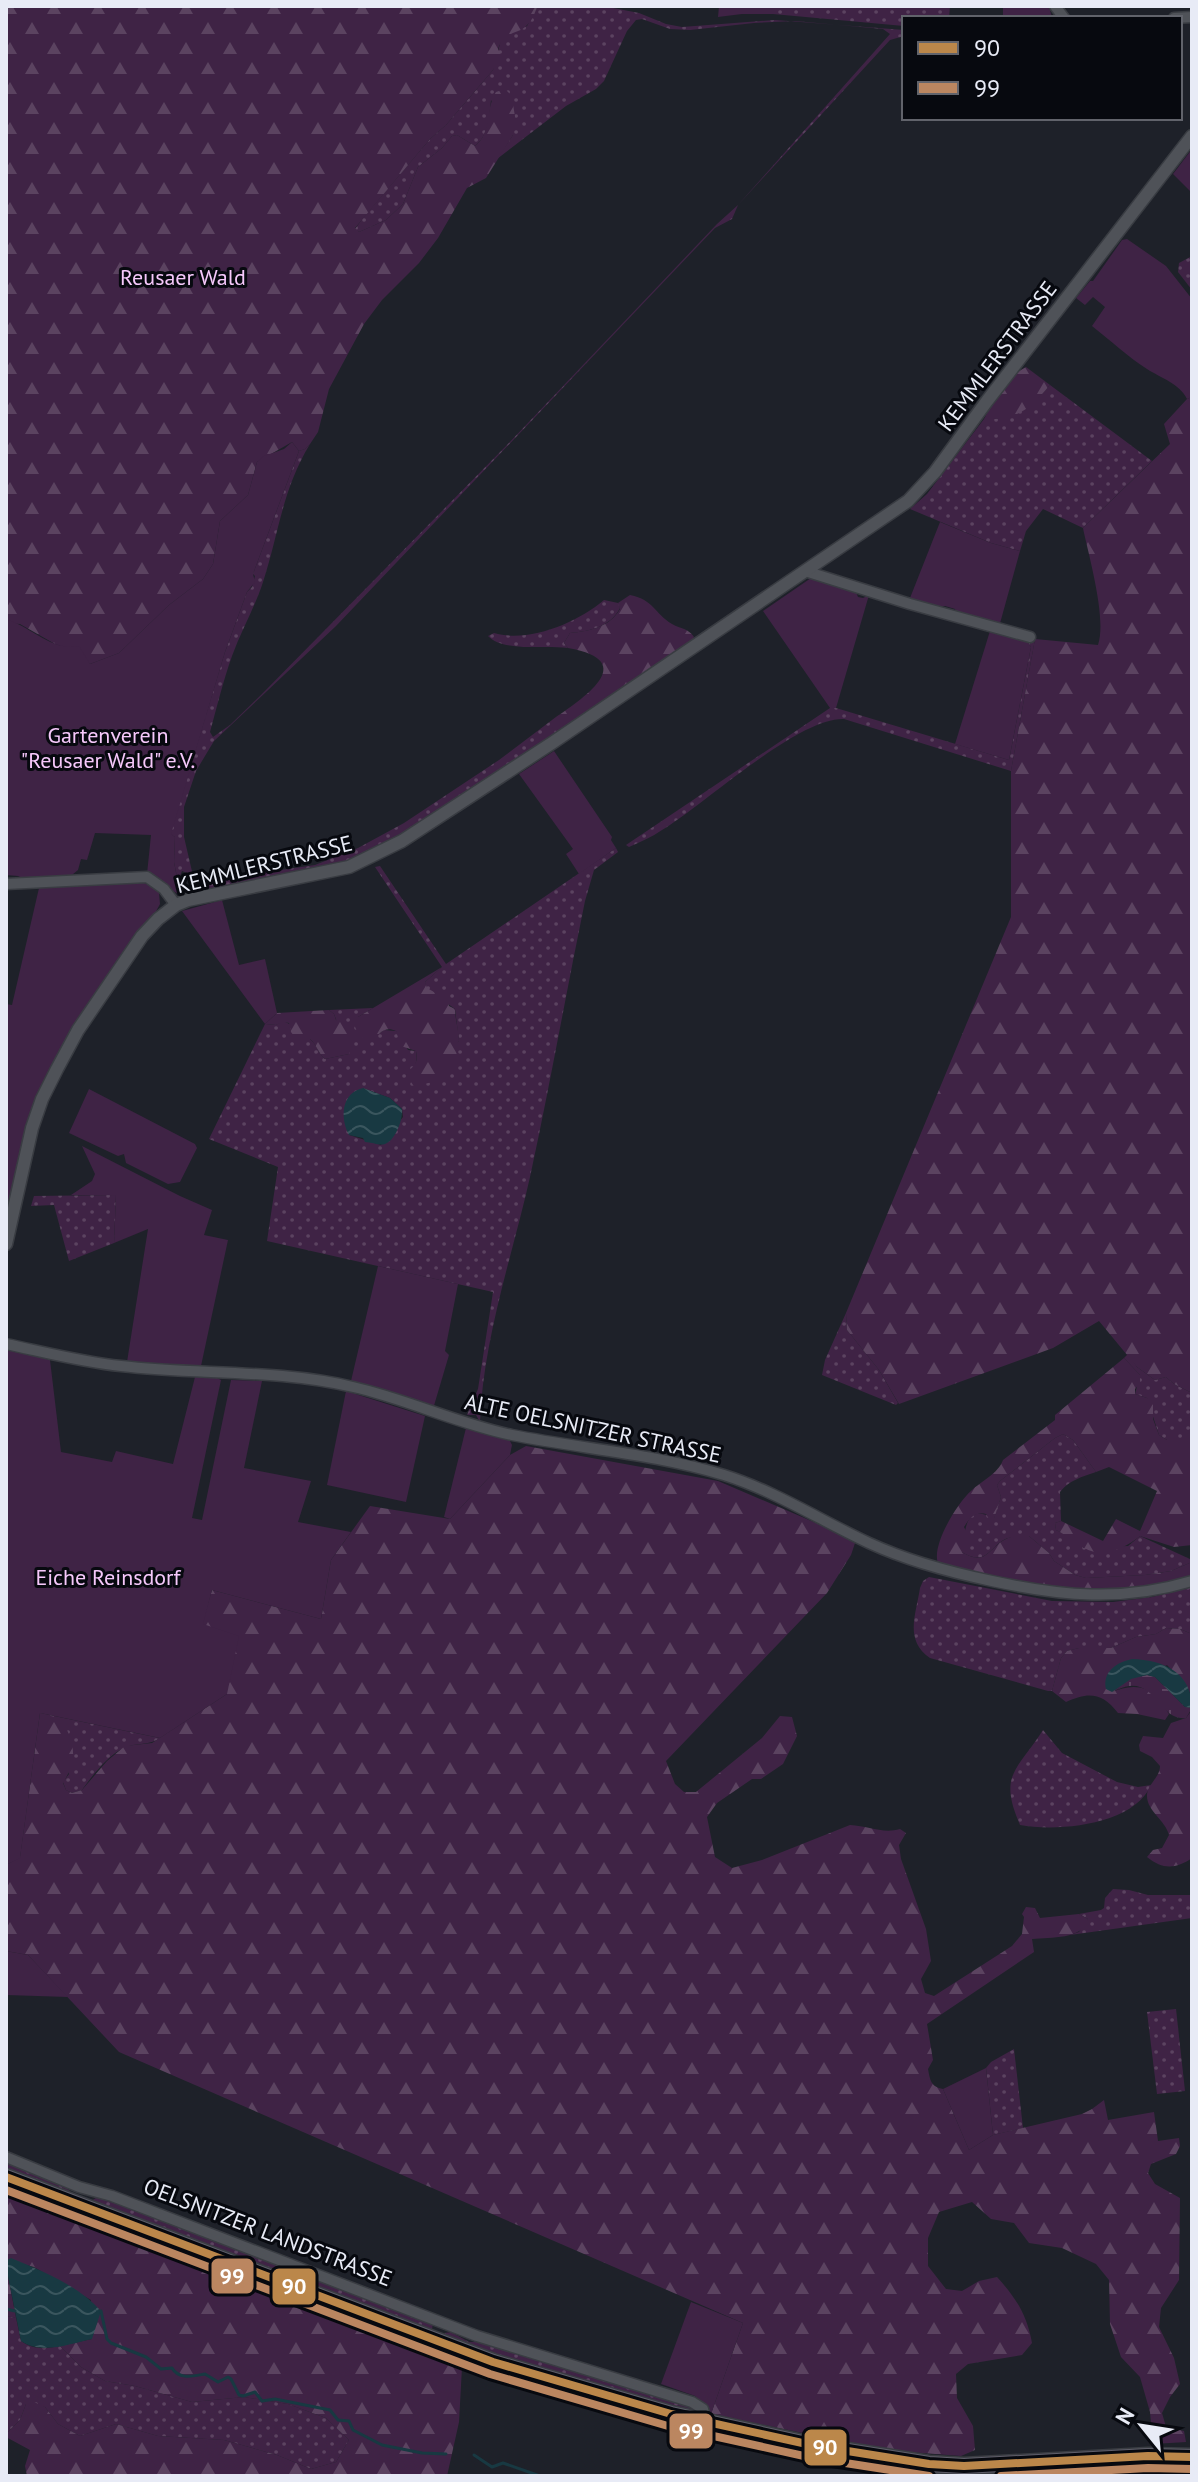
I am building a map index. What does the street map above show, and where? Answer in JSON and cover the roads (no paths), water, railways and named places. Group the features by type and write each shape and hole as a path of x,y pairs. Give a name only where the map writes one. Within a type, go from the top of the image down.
{"main road":[{"name":"OELSNITZER LANDSTRASSE","path":"6,2177 436,2341 545,2379 706,2422 816,2446 929,2464 964,2466 1148,2456 1192,2457"}],"street":[{"name":"KEMMLERSTRASSE","path":"6,1244 32,1128 42,1099 78,1030 128,954 158,919 176,905 203,896 319,875 377,855 552,743 908,501 935,472 996,388 1192,136"},
{"path":"805,571 1030,637"},
{"path":"6,884 147,877 164,889 176,905"},
{"name":"ALTE OELSNITZER STRASSE","path":"6,1344 120,1366 323,1381 357,1387 471,1425 648,1457 724,1476 785,1500 865,1541 921,1564 1040,1592 1115,1595 1151,1591 1192,1581"},
{"name":"OELSNITZER LANDSTRASSE","path":"6,2157 477,2336 692,2402 703,2409 706,2422"},
{"path":"77,2204 79,2187"},
{"path":"436,2341 441,2321"}],"water":[{"path":"363,1088 390,1098 402,1109 398,1129 385,1144 365,1142 363,1138 349,1135 346,1128 344,1107 350,1095"},
{"path":"1132,1659 1154,1662 1174,1670 1187,1685 1192,1708 1185,1707 1155,1677 1147,1675 1131,1679 1112,1692 1106,1689 1106,1678 1112,1669"},
{"path":"11,2258 59,2280 101,2311 92,2339 47,2348 21,2341 6,2266"}],"waterway":[{"path":"6,2309 15,2311"},
{"path":"101,2311 107,2339 111,2343 146,2357 161,2369 172,2368 178,2374 187,2376 205,2374 218,2382 228,2377 239,2395 255,2392 262,2401 275,2399 330,2410 338,2420 349,2421 353,2430 382,2445 446,2454"},
{"path":"474,2455 492,2467 503,2463 540,2476"}],"park label":[{"name":"Reusaer Wald","path":"183,277"},
{"name":"Gartenverein \"Reusaer Wald\" e.V.","path":"108,748"},
{"name":"Eiche Reinsdorf","path":"108,1577"}]}
